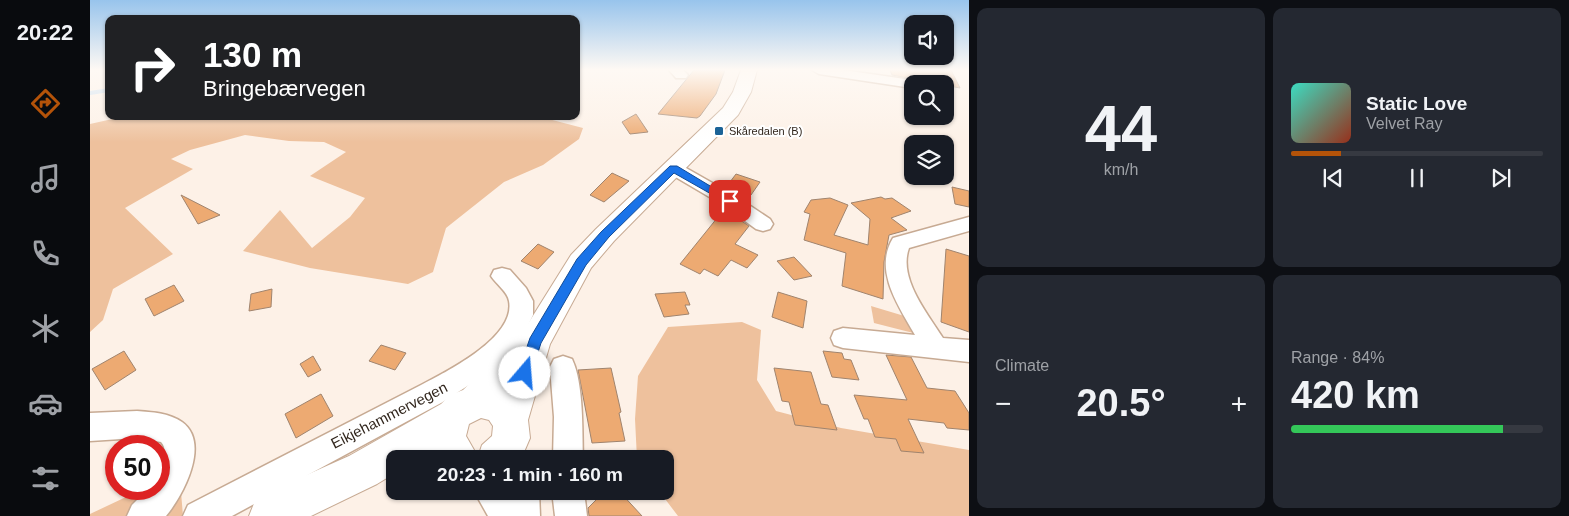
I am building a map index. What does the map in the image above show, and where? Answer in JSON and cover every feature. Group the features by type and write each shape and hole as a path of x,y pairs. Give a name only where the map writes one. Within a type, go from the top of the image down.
{"main road":[{"path":"508,444 534,342 550,313 590,251 731,111 741,94"},
{"path":"451,450 447,437 448,426 534,342"},
{"path":"270,516 316,491 379,468 464,409 485,401 496,404 504,410 508,444"}],"street":[{"path":"673,168 730,201 763,224"},
{"path":"935,347 897,275 894,260 896,250 900,243 969,224"},
{"name":"Eikjehammervegen","path":"199,516 431,394 464,376 487,359 504,342 516,325 521,312 521,300 502,276"},
{"path":"843,338 969,351"},
{"path":"564,367 568,417 568,450"},
{"path":"90,427 135,426 164,428 175,435 180,445 180,459 168,487 155,505 143,516"},
{"path":"496,500 513,516"},
{"path":"523,500 524,516"},
{"path":"569,500 571,516"}],"shaded area":[{"path":"108,120 552,120 583,128 579,139 543,165 504,182 446,228 433,272 408,284 310,268 243,251 280,210 312,248 350,217 365,198 310,176 346,152 324,142 289,141 245,135 190,150 171,159 193,169 125,208 173,254 113,289 103,320 90,332 90,124"},
{"path":"871,306 921,321 929,337 874,323"},
{"path":"742,322 761,330 757,380 776,411 841,428 969,450 969,516 678,516 666,500 674,500 674,450 637,450 635,419 638,376 668,327"},
{"path":"192,465 181,492 183,516 90,516 90,514 120,500 170,500 170,476"}],"building":[{"path":"674,94 716,94 697,118 658,114"},
{"path":"636,114 648,132 630,134 622,122"},
{"path":"612,173 629,181 604,202 590,195"},
{"path":"736,174 760,182 751,195 727,186"},
{"path":"952,187 969,191 969,207 955,204"},
{"path":"181,195 220,215 198,224"},
{"path":"881,197 885,199 892,198 911,211 891,218 907,230 889,235 884,262 883,299 842,286 846,253 804,240 810,214 804,212 811,200 830,198 848,205 834,235 868,245 870,219 851,203"},
{"path":"722,212 749,226 735,244 758,255 747,268 731,260 718,276 704,269 700,274 680,264"},
{"path":"538,244 554,252 538,269 521,261"},
{"path":"946,249 969,256 969,332 941,322"},
{"path":"794,257 812,276 794,280 777,261"},
{"path":"174,285 184,301 154,316 145,299"},
{"path":"272,289 271,307 249,311 251,294"},
{"path":"685,292 690,305 685,305 689,314 664,317 655,294"},
{"path":"778,292 807,301 803,328 772,317"},
{"path":"381,345 406,353 395,370 369,361"},
{"path":"124,351 136,370 105,390 92,369"},
{"path":"823,351 842,353 844,359 851,360 859,380 832,377"},
{"path":"886,355 911,357 927,388 955,391 969,413 969,430 947,428 944,423 908,419 924,453 901,451 896,439 875,437 868,419 864,419 854,395 907,400"},
{"path":"313,356 321,370 308,377 300,364"},
{"path":"611,368 621,412 619,413 625,441 592,443 578,370"},
{"path":"774,368 811,372 821,404 828,405 837,430 795,425 789,402 782,401"},
{"path":"321,394 333,416 296,438 285,414"},
{"path":"596,500 627,500 642,516 589,516 588,508"}],"place":[{"name":"Skåredalen (B)","path":"719,131"}],"route":[{"path":"525,373 534,342 581,262 605,235 673,168 730,201"}]}
